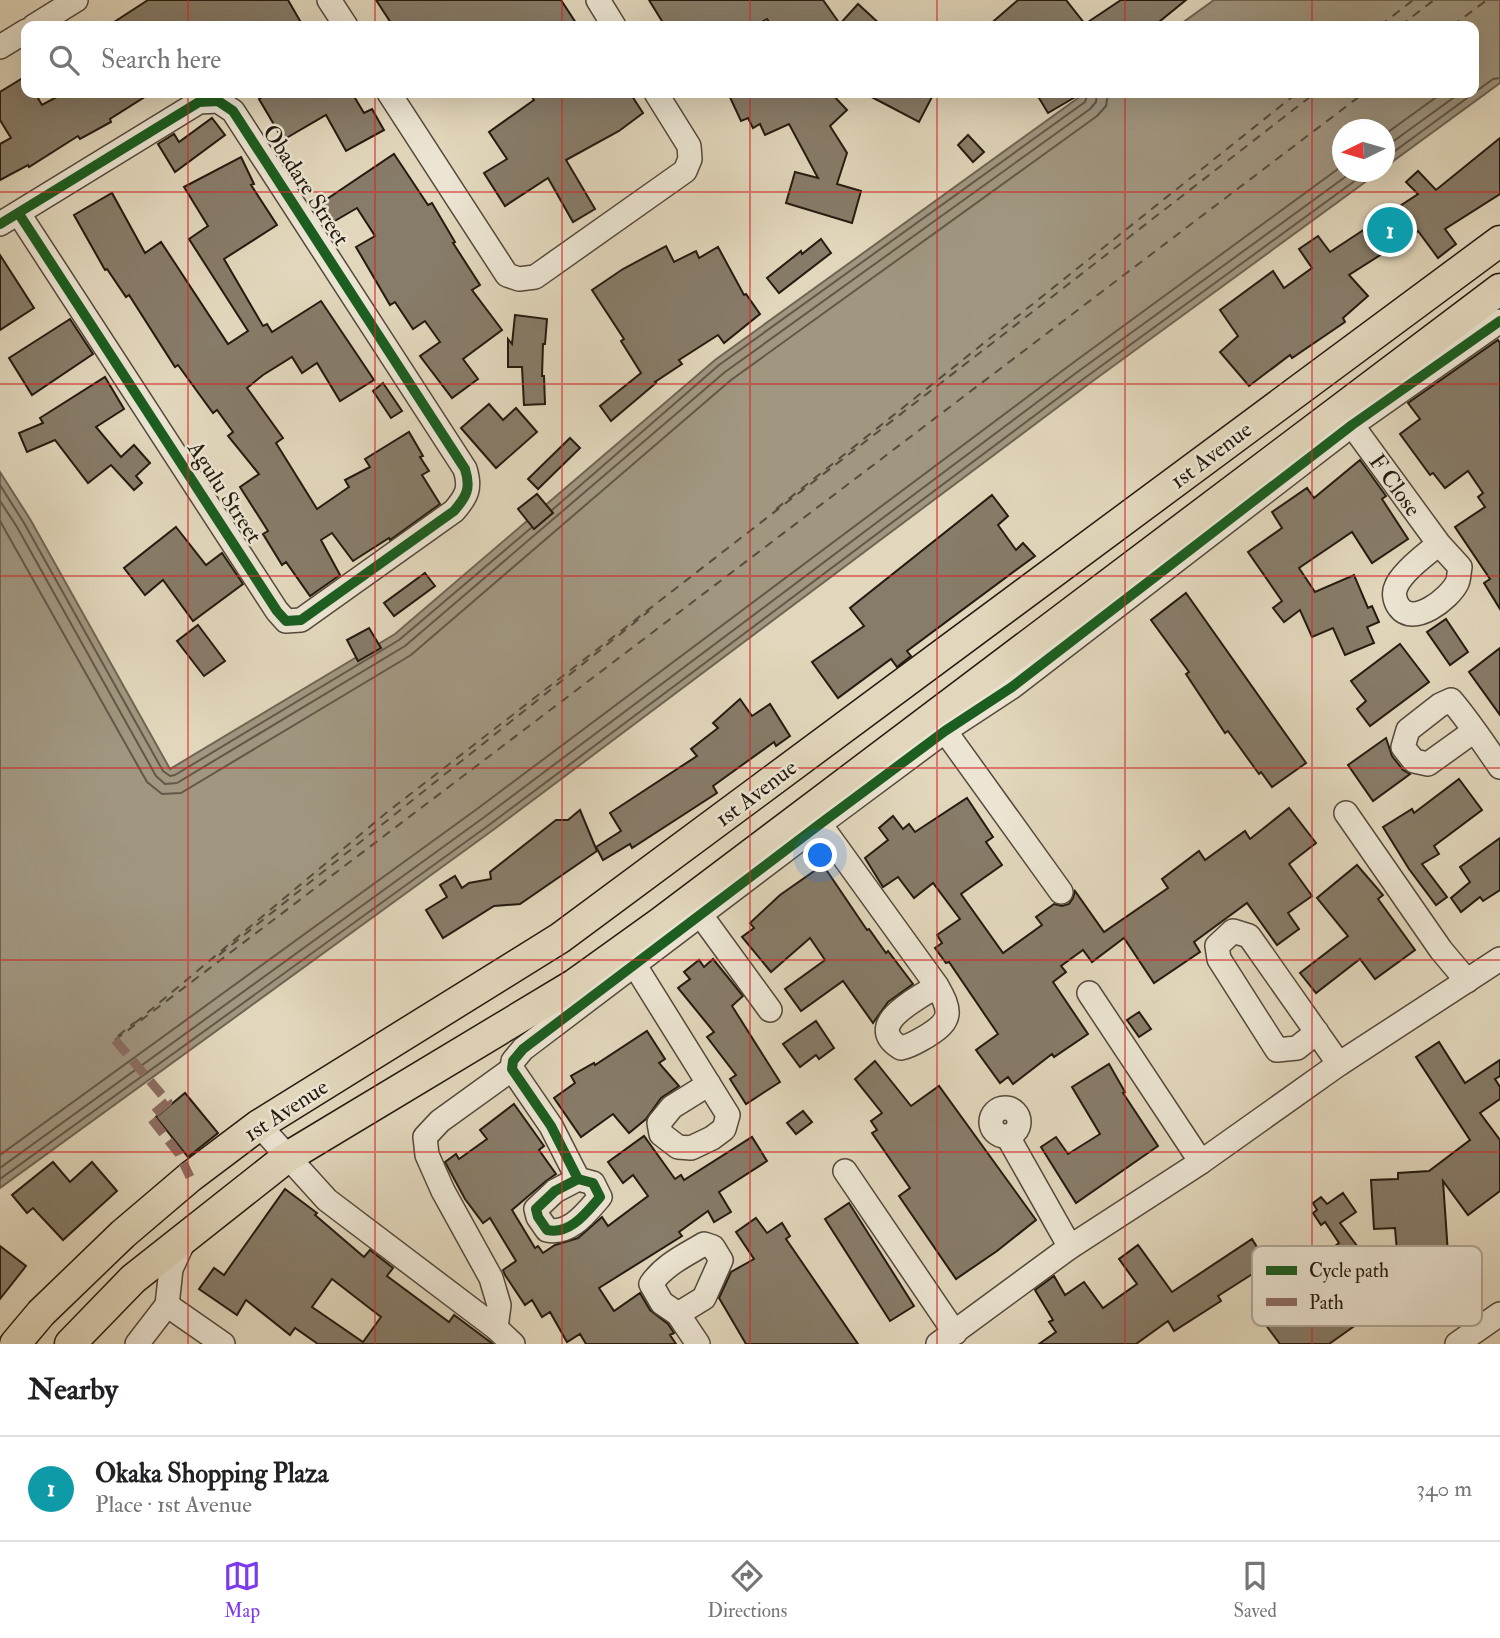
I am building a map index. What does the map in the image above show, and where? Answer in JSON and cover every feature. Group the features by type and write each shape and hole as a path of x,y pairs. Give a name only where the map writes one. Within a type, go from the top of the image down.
{"main road":[{"name":"1st Avenue","path":"15,1344 41,1313 123,1234 190,1177 259,1125 560,939 1500,241"},
{"name":"1st Avenue","path":"70,1344 133,1279 286,1158 575,984 639,939 1500,289"}],"street":[{"path":"329,0 343,21"},
{"path":"598,0 611,21"},
{"path":"41,21 64,3"},
{"path":"0,47 21,34"},
{"path":"392,98 507,275 519,279 535,277 685,171 690,159 689,146 659,98"},
{"name":"Obadare Street","path":"10,219 199,102 218,101 233,111 465,470 470,485 466,498 454,511"},
{"name":"Agulu Street","path":"10,219 286,621 301,620 454,511"},
{"path":"578,1179 551,1126 512,1069 513,1061 523,1049 945,731 1012,687 1352,425 1500,321"},
{"name":"F Close","path":"1352,425 1438,544"},
{"path":"945,731 1061,892"},
{"path":"1475,731 1500,766"},
{"path":"1346,813 1441,950 1468,981"},
{"path":"820,824 937,985"},
{"path":"700,914 770,1010"},
{"path":"1317,1032 1297,1048 1278,1050 1219,959 1217,946 1233,931 1249,936 1317,1032 1339,1064"},
{"path":"845,1171 947,1338 1070,1247 1201,1163 1339,1064 1500,959"},
{"path":"634,964 709,1084"},
{"path":"1089,993 1201,1163"},
{"path":"496,1328 499,1305 491,1278 443,1191 427,1155 425,1138 440,1121 512,1069"},
{"path":"259,1125 286,1158 327,1200 496,1328 513,1344"},
{"path":"1008,1137 1070,1247"},
{"path":"137,1344 167,1305 171,1269 185,1238"},
{"path":"167,1305 223,1344"},
{"path":"678,1314 698,1344"},
{"path":"1457,1344 1500,1314"}],"water":[{"path":"1214,0 1500,0 1500,83 1395,160 1395,119 1332,119 1332,182 1365,182 1086,386 493,830 0,1188 0,472 30,519 170,769 395,634 715,360 1078,98 1479,98 1479,21 1185,21"}],"building":[{"path":"148,0 288,0 300,21 116,21"},
{"path":"376,0 561,0 575,21 390,21"},
{"path":"649,0 823,0 838,21 767,19 662,21"},
{"path":"1018,0 1066,0 1083,21 994,21"},
{"path":"1121,0 1186,0 1160,21 1090,21"},
{"path":"858,4 877,21 843,21"},
{"path":"21,79 21,98 38,98 42,105 55,98 143,98 110,119 111,122 80,139 78,136 29,167 28,165 0,180 0,144 11,138 0,120 0,92"},
{"path":"355,98 364,113 372,109 384,130 346,151 326,115 283,140 259,99"},
{"path":"533,98 633,98 643,113 619,131 566,160 595,209 573,222 548,178 505,206 484,173 507,159 489,132 534,100"},
{"path":"730,98 836,98 847,110 830,126 847,153 837,184 861,191 852,223 786,203 795,172 818,178 789,124 765,135 760,124 753,128 748,118 741,121"},
{"path":"873,98 931,98 919,122"},
{"path":"1039,98 1074,98 1048,113"},
{"path":"212,118 225,135 175,172 158,144 174,134 179,142"},
{"path":"968,135 984,152 973,162 958,145"},
{"path":"1500,138 1500,194 1445,229 1456,244 1438,258 1418,231 1349,275 1368,296 1343,318 1345,322 1292,358 1290,355 1249,386 1220,352 1238,336 1220,310 1273,271 1284,288 1312,268 1299,249 1318,236 1330,252 1418,194 1406,182 1418,171 1436,190"},
{"path":"394,154 428,205 432,203 480,285 472,290 502,330 463,359 478,379 452,398 420,356 440,342 425,321 413,329 395,302 390,305 356,247 375,236 357,208 333,222 321,203"},
{"path":"241,157 254,184 251,185 277,225 224,259 263,326 267,324 272,332 321,301 374,380 340,401 317,363 302,373 292,357 263,375 247,388 283,438 276,443 317,509 349,487 345,480 370,467 365,459 409,432 429,471 422,475 440,504 390,540 389,538 353,561 332,533 321,540 340,575 310,596 286,562 282,565 263,534 268,531 240,487 259,474 228,436 233,432 217,410 213,413 178,365 175,367 129,295 126,297 107,269 105,270 74,215 112,193 145,253 161,242 228,344 248,331 189,239 208,226 184,187"},
{"path":"821,239 831,253 779,293 767,278"},
{"path":"666,246 674,262 696,251 699,258 718,247 744,295 746,294 760,314 724,343 718,335 679,360 682,364 655,382 611,421 600,406 641,373 621,341 624,339 592,290 623,269"},
{"path":"0,255 34,308 0,330"},
{"path":"515,315 547,319 542,376 545,404 524,405 522,367 508,367 508,339 512,344"},
{"path":"70,319 93,354 32,395 9,358"},
{"path":"1498,340 1500,609 1484,583 1490,579 1455,527 1485,507 1478,497 1483,493 1468,471 1445,488 1433,473 1430,475 1400,434 1420,419 1408,403"},
{"path":"105,377 124,409 96,427 121,457 134,445 150,463 136,476 142,483 134,490 111,465 88,483 55,440 27,452 19,433 43,423 40,418"},
{"path":"383,383 402,411 391,418 373,391"},
{"path":"489,404 503,420 516,408 537,432 496,468 461,428"},
{"path":"570,438 580,448 538,489 528,479"},
{"path":"1360,460 1386,496 1382,499 1408,539 1372,563 1352,532 1299,568 1315,592 1354,575 1368,608 1372,606 1379,622 1367,627 1374,643 1345,655 1333,628 1312,637 1300,610 1284,622 1273,608 1282,601 1248,552 1282,528 1272,512 1307,488 1314,498"},
{"path":"537,494 553,513 534,529 518,509"},
{"path":"992,495 1008,516 998,525 1016,550 1023,543 1035,556 907,651 911,656 897,667 891,659 838,698 812,662 864,626 850,608"},
{"path":"176,527 206,565 222,553 243,584 193,621 163,580 145,595 124,568"},
{"path":"425,573 435,586 394,616 384,603"},
{"path":"1186,593 1306,763 1272,787 1261,772 1259,774 1228,731 1225,733 1186,674 1189,672 1151,620"},
{"path":"1446,619 1468,652 1450,665 1427,632"},
{"path":"198,625 225,661 204,676 177,641"},
{"path":"369,628 381,648 358,661 347,640"},
{"path":"1400,644 1429,682 1370,726 1357,709 1366,701 1351,681"},
{"path":"1500,648 1500,715 1469,672"},
{"path":"740,699 752,716 770,704 790,736 776,746 774,742 713,786 717,793 632,848 630,844 603,860 596,847 621,831 610,813 697,756 691,749 718,728 713,723"},
{"path":"1386,738 1392,756 1403,770 1410,774 1373,801 1348,765"},
{"path":"1459,779 1482,810 1434,846 1439,854 1422,864 1447,897 1436,905 1383,827 1412,809 1414,813"},
{"path":"967,798 993,837 986,842 1002,865 961,894 1003,953 1042,925 1036,917 1054,904 1069,904 1075,891 1104,932 1168,888 1162,879 1199,851 1205,860 1245,831 1250,839 1289,808 1316,843 1289,864 1312,896 1288,913 1299,929 1277,945 1247,903 1194,942 1200,952 1154,983 1124,938 1092,962 1083,950 1061,966 1066,972 1053,982 1088,1034 1054,1057 1052,1054 1013,1084 1008,1077 1000,1083 976,1050 998,1034 949,962 946,963 935,948 942,943 937,935 960,919 933,883 914,898 898,877 883,887 865,858 888,840 879,828 893,816 903,829 909,824 915,832"},
{"path":"580,810 597,851 520,904 494,906 443,938 426,910 447,897 440,885 455,876 462,888 469,883 491,879 490,872 556,820 568,820"},
{"path":"1500,838 1500,890 1483,901 1480,897 1461,912 1451,898 1470,882 1460,867"},
{"path":"823,865 867,930 869,929 886,953 888,951 913,984 888,1002 873,1023 843,981 801,1011 785,989 825,960 810,938 771,972 742,937 754,928 750,923 780,895"},
{"path":"1357,865 1383,895 1378,899 1415,950 1375,979 1360,959 1316,993 1300,973 1348,936 1317,898"},
{"path":"713,959 743,996 732,1006 780,1082 746,1104 730,1079 736,1075 707,1037 714,1032 678,988 690,979 684,972 699,960 704,967"},
{"path":"1139,1012 1151,1029 1139,1037 1127,1020"},
{"path":"816,1021 834,1048 819,1059 816,1055 800,1067 783,1044"},
{"path":"647,1031 665,1059 659,1063 679,1086 661,1098 646,1119 629,1133 613,1114 581,1137 554,1098 575,1083 571,1076 594,1063 595,1065"},
{"path":"1439,1042 1465,1083 1500,1060 1500,1076 1495,1079 1500,1087 1500,1099 1480,1113 1500,1140 1500,1191 1468,1215 1443,1181 1447,1246 1397,1246 1395,1228 1374,1229 1371,1180 1398,1179 1398,1173 1429,1171 1470,1140 1416,1057"},
{"path":"875,1061 911,1106 939,1086 1036,1220 956,1279 899,1196 910,1188 872,1133 877,1130 871,1121 882,1113 855,1079"},
{"path":"1109,1064 1125,1092 1123,1093 1158,1146 1076,1203 1041,1147 1056,1137 1068,1154 1100,1134 1072,1087"},
{"path":"185,1093 218,1133 188,1157 156,1117"},
{"path":"514,1104 544,1146 539,1150 556,1174 512,1210 535,1248 538,1246 543,1253 555,1245 578,1238 602,1217 608,1226 648,1196 633,1175 623,1183 608,1162 644,1136 675,1179 681,1175 684,1180 752,1137 767,1161 719,1192 731,1212 714,1222 708,1211 679,1232 682,1236 599,1288 614,1311 640,1293 650,1310 668,1324 674,1333 670,1335 676,1344 586,1344 580,1334 567,1342 550,1312 542,1317 532,1300 525,1305 503,1270 516,1261 490,1218 483,1223 465,1199 445,1162 456,1154 459,1159 487,1139 480,1130"},
{"path":"803,1111 812,1122 796,1134 787,1123"},
{"path":"53,1162 70,1182 92,1162 117,1191 63,1240 33,1208 27,1213 12,1195"},
{"path":"285,1189 317,1213 315,1215 364,1257 370,1250 393,1268 387,1276 449,1322 454,1315 493,1344 318,1344 295,1328 290,1335 246,1300 237,1315 199,1289 214,1268 224,1275","holes":["332,1279 381,1317 363,1342 312,1307"]},
{"path":"1343,1193 1356,1212 1340,1223 1357,1246 1335,1246 1339,1243 1325,1222 1321,1225 1313,1213 1317,1210 1313,1203 1321,1197 1327,1204"},
{"path":"849,1203 914,1306 890,1321 825,1219"},
{"path":"756,1218 767,1233 782,1223 790,1236 786,1239 858,1344 746,1344 719,1298 731,1272 754,1259 736,1232"},
{"path":"1252,1239 1256,1246 1252,1246 1252,1274 1218,1296 1221,1301 1174,1331 1168,1321 1136,1344 1039,1344 1056,1332 1049,1322 1053,1320 1035,1290 1054,1276 1065,1295 1084,1282 1103,1308 1137,1284 1119,1259 1138,1245 1172,1292"},
{"path":"0,1246 26,1266 0,1299"},
{"path":"1266,1326 1354,1326 1329,1344 1280,1344"}],"ferry route":[{"path":"1386,21 1413,0"},
{"path":"1407,21 1434,0"},
{"path":"1459,21 1487,0"},
{"path":"776,509 1291,98"},
{"path":"135,1023 386,813 1309,98"},
{"path":"115,1040 1357,98"},
{"path":"219,955 649,611"},
{"path":"118,1036 135,1022"}],"marked path":[{"path":"115,1040 168,1102 150,1117 179,1154 190,1177"}],"cycle path":[{"path":"0,224 199,102 218,101 233,111 465,469 468,487 462,501 454,511 301,620 286,621 19,214"},
{"path":"578,1179 555,1191 536,1209 547,1230 555,1231 570,1226 600,1197 593,1183 578,1179 551,1126 512,1069 513,1061 523,1049 945,731 1012,687 1352,425 1500,321"}],"place":[{"name":"Okaka Shopping Plaza","path":"1390,230"}]}
